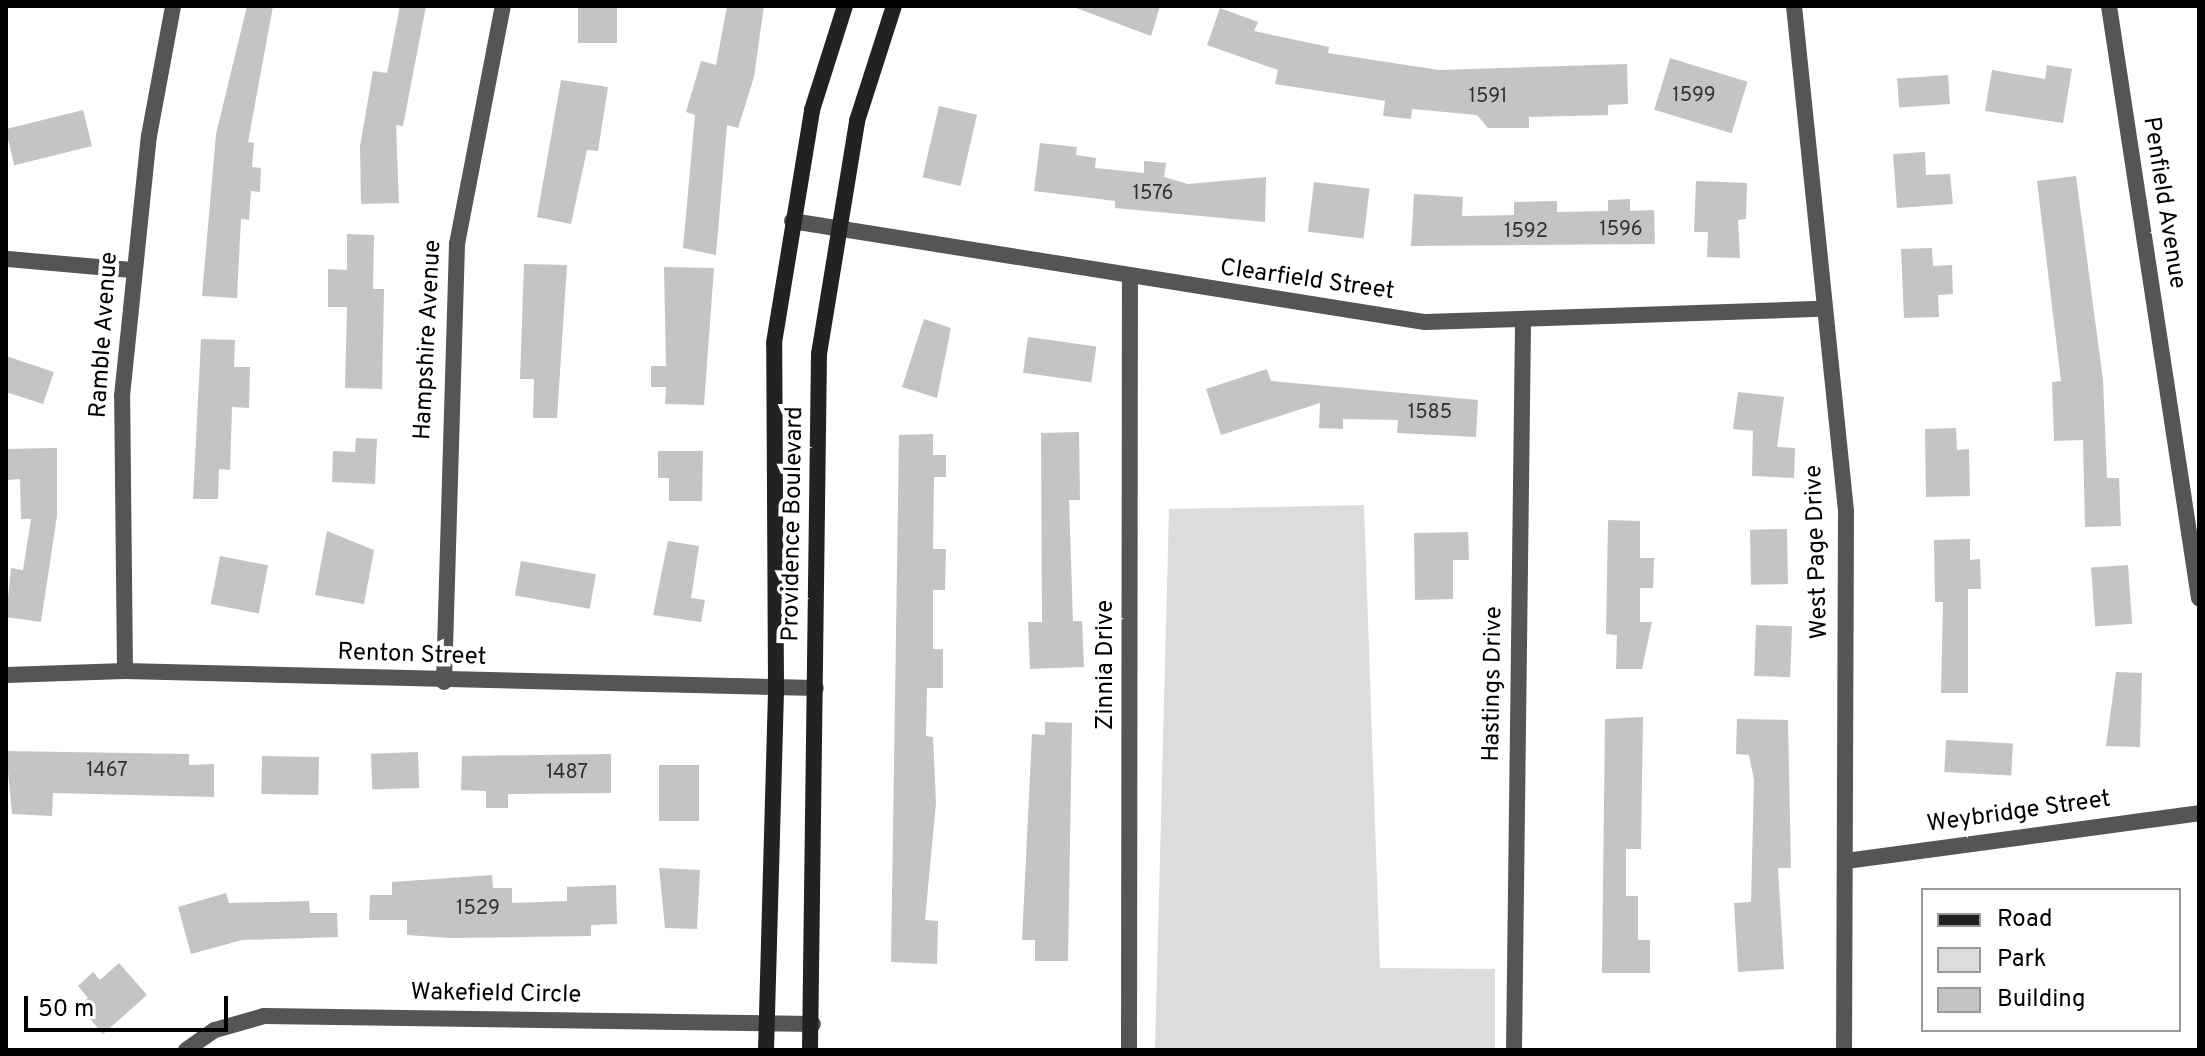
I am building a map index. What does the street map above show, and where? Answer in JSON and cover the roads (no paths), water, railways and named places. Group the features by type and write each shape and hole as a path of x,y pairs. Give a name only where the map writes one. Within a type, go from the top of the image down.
{"main road":[{"name":"Providence Boulevard","path":"766,1050 772,1022 776,687 774,343 812,110 845,6"},
{"name":"Providence Boulevard","path":"810,1050 813,1024 819,354 857,121 894,6"}],"street":[{"name":"Ramble Avenue","path":"125,671 119,515 132,270 173,6"},
{"name":"Hampshire Avenue","path":"444,682 457,244 503,6"},
{"name":"West Page Drive","path":"1794,6 1821,309 1846,511 1844,1050"},
{"name":"Penfield Avenue","path":"2109,6 2199,598"},
{"name":"Clearfield Street","path":"792,221 838,232 1130,280 1425,322 1821,309"},
{"path":"8,259 132,270"},
{"name":"Zinnia Drive","path":"1129,1050 1130,280"},
{"name":"Hastings Drive","path":"1514,1050 1523,319"},
{"name":"Renton Street","path":"6,675 125,671 444,682 816,688"},
{"name":"Weybridge Street","path":"1846,861 2199,813"},
{"name":"Wakefield Circle","path":"186,1050 215,1030 264,1016 813,1024"}]}
